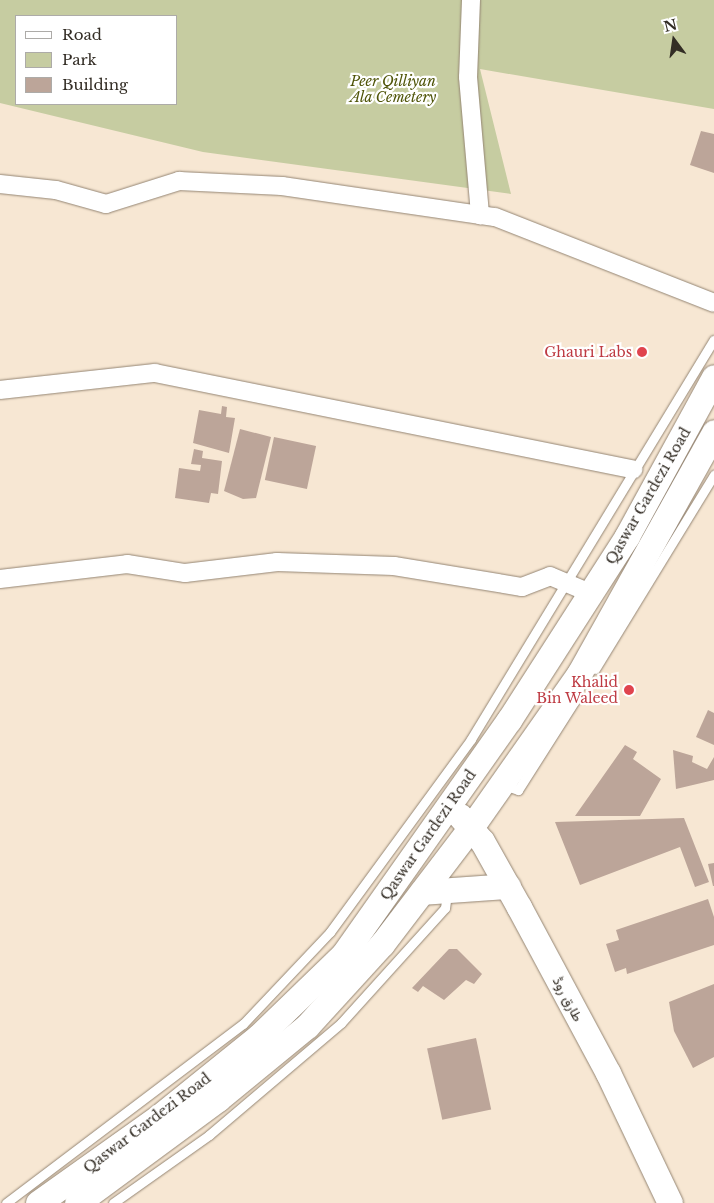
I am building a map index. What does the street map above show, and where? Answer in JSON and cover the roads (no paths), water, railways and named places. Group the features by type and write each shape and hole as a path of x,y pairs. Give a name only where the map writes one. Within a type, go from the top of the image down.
{"main road":[{"name":"Qaswar Gardezi Road","path":"38,1203 160,1116 259,1036 332,949 449,806 580,588 627,536 714,378"},
{"path":"77,1203 218,1099 307,1026 382,944 472,826 579,674 714,432"},
{"name":"طارق روڈ","path":"449,806 472,826 508,886 608,1073 670,1203"},
{"path":"422,892 508,886"}],"street":[{"path":"471,0 468,76 480,215"},
{"path":"0,184 56,190 106,204 179,181 282,186 480,215 519,223 714,303"},
{"path":"0,390 155,373 633,469"},
{"path":"0,580 127,564 185,573 278,562 394,566 522,587 550,576 580,588"}],"lane":[{"path":"6,1203 243,1024 332,949 471,739 580,588 633,469 714,340"},
{"path":"502,784 518,790 714,475"},
{"path":"113,1203 209,1135 341,1023 444,908 447,890"}],"place":[{"name":"Ghauri Labs","path":"642,352"},
{"name":"Khalid Bin Waleed","path":"629,690"}],"park label":[{"name":"Peer Qilliyan Ala Cemetery","path":"393,89"}]}
